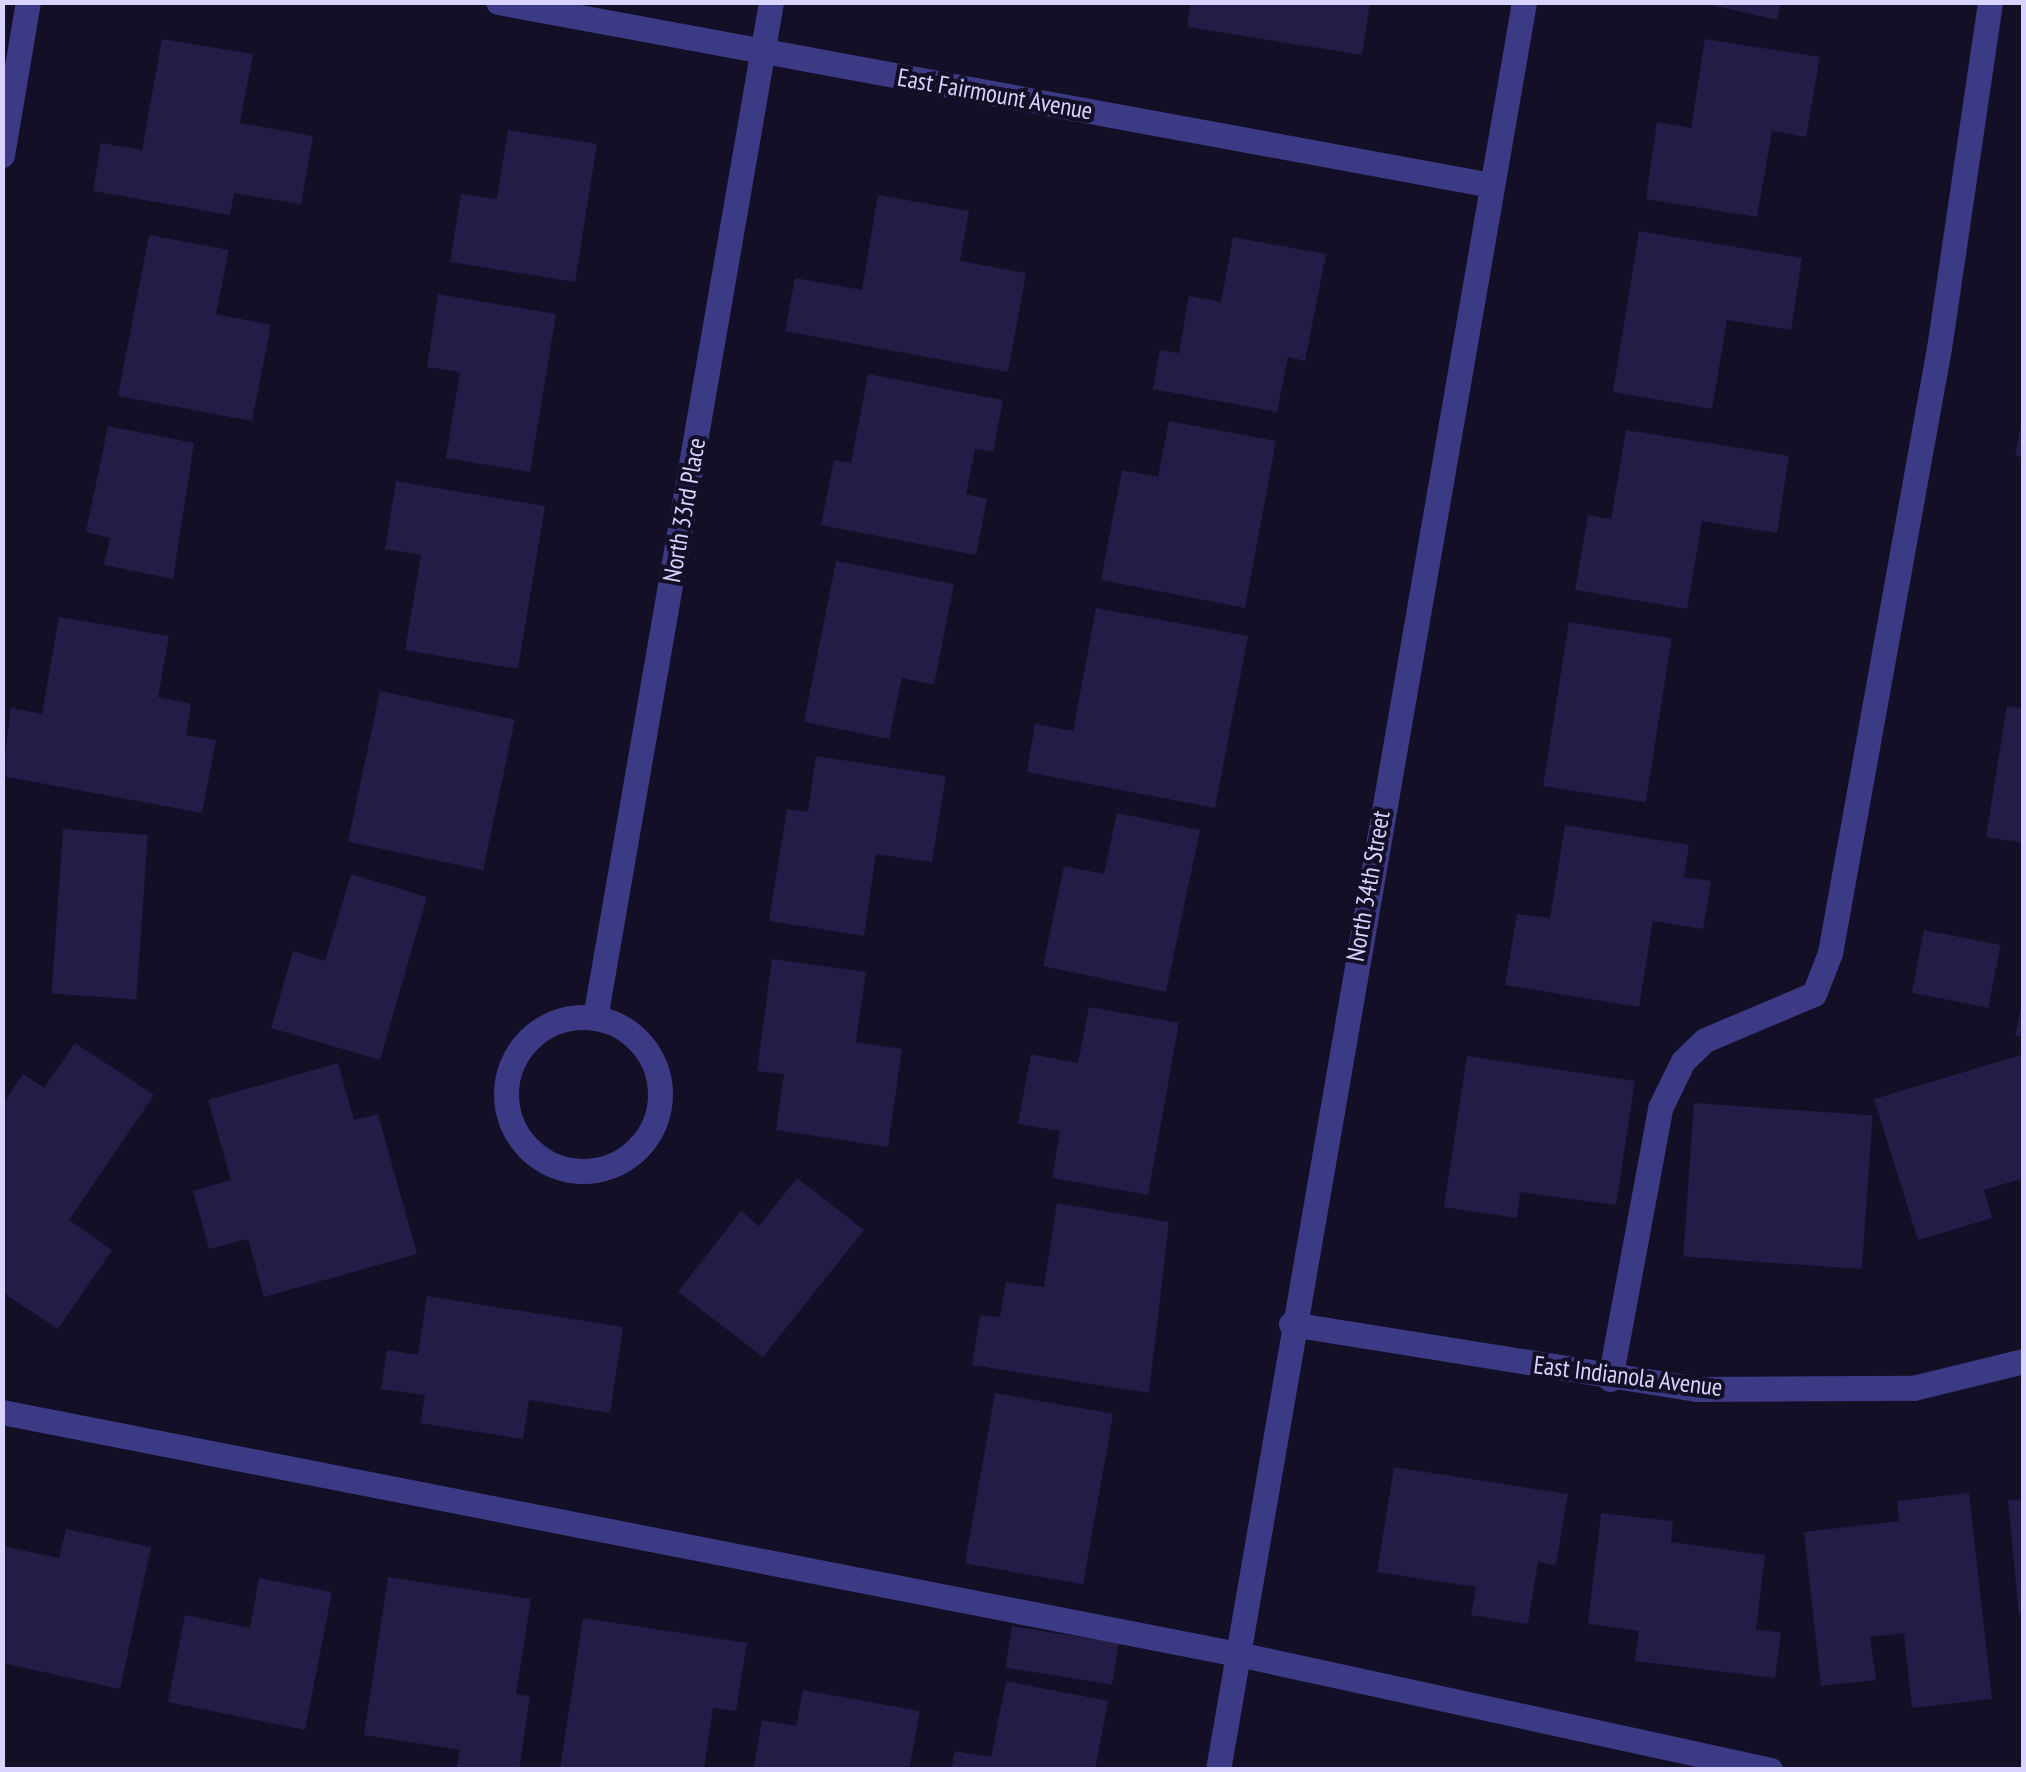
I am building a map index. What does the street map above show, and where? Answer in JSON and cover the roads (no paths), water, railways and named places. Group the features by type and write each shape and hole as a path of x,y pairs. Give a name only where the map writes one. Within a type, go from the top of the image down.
{"street":[{"path":"2,155 28,2"},
{"name":"East Fairmount Avenue","path":"498,2 1492,184"},
{"name":"North 33rd Place","path":"595,1018 771,2"},
{"name":"North 34th Street","path":"1218,1770 1292,1324 1524,2"},
{"path":"1610,1379 1660,1108 1683,1061 1705,1040 1814,994 1830,953 1939,348 1990,2"},
{"path":"570,1018 595,1018 640,1042 654,1063 658,1114 630,1156 581,1170 533,1154 508,1112 506,1086 526,1041 570,1018"},
{"name":"East Indianola Avenue","path":"1292,1324 1610,1379 1698,1389 1913,1388 2024,1361"},
{"path":"2,1412 1238,1654 1771,1770"}]}
